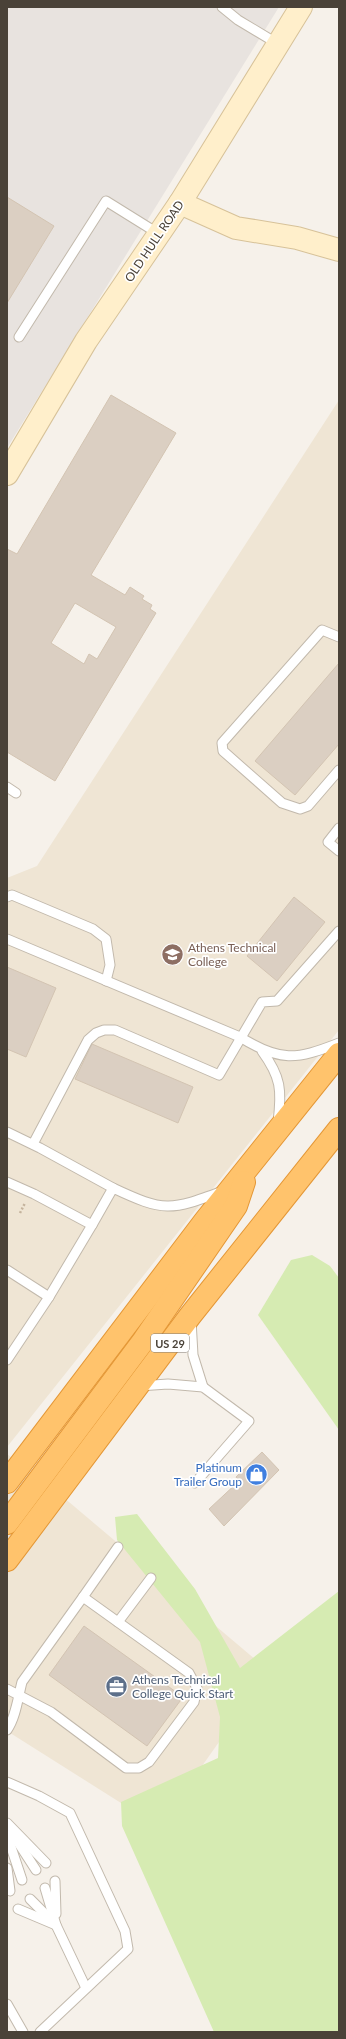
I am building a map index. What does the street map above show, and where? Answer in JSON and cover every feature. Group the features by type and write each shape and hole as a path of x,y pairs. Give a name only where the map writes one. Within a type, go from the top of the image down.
{"highway":[{"path":"7,1482 231,1188 339,1054"},
{"name":"US 29","path":"7,1560 190,1316 339,1129"},
{"path":"7,1523 144,1340 236,1206 252,1162"}],"main road":[{"name":"OLD HULL ROAD","path":"7,474 86,341 180,203 301,7"},
{"path":"180,203 236,228 297,238 339,250"}],"lane":[{"path":"222,7 238,20 278,44"},
{"path":"19,337 106,201 159,234"},
{"path":"339,636 322,630 222,743 223,751 282,803 300,809 308,806 339,770"},
{"path":"7,787 16,793"},
{"path":"339,828 328,842 339,851"},
{"path":"7,897 12,895 93,929 106,939 110,965 106,981"},
{"path":"33,1144 79,1054 88,1040 96,1033 104,1030 115,1030 219,1075 262,1002 277,1001 339,931"},
{"path":"7,939 240,1037 262,1051 289,1057 319,1051 339,1043"},
{"path":"262,1051 272,1065 280,1084 281,1094 277,1131"},
{"path":"7,1132 33,1144 113,1188 144,1203 162,1207 178,1207 231,1188"},
{"path":"7,1182 92,1225"},
{"path":"7,1360 49,1297 113,1188"},
{"path":"9,1275 49,1297"},
{"path":"190,1316 193,1355 203,1387"},
{"path":"137,1387 168,1384 203,1387 248,1421 195,1483"},
{"path":"7,1730 10,1725 22,1682 118,1547"},
{"path":"118,1622 151,1578"},
{"path":"7,1689 51,1712 126,1768 139,1768 149,1762 194,1702 197,1688 189,1673 83,1597"},
{"path":"7,1782 39,1796 70,1813 125,1931 128,1949 40,2032"},
{"path":"7,1824 46,1863"},
{"path":"7,1824 36,1870"},
{"path":"7,1835 22,1880"},
{"path":"7,1868 10,1891"},
{"path":"55,1880 56,1925"},
{"path":"45,1888 56,1925 86,1988"},
{"path":"30,1898 56,1925"},
{"path":"18,1909 56,1925"},
{"path":"7,2004 24,2032"}],"shaded area":[{"path":"7,7 279,7 7,448"},
{"name":"Athens Technical College","path":"339,400 339,1030 7,1447 7,878 37,866"},
{"path":"7,1454 69,1502 269,1671 159,1827 7,1731"}],"green space":[{"path":"312,1255 330,1266 339,1278 339,1430 258,1315 291,1260"},
{"path":"137,1514 195,1589 240,1668 339,1591 339,2032 214,2032 122,1826 121,1802 218,1758 220,1717 200,1642 117,1540 115,1517"}],"building":[{"path":"7,197 54,226 7,303"},
{"path":"111,395 176,433 91,575 125,595 130,587 144,596 142,599 152,605 150,609 156,613 55,781 7,752 7,549 17,554","holes":["75,603 116,627 97,659 89,654 84,664 51,643"]},
{"path":"339,663 339,744 295,795 255,761"},
{"path":"294,897 325,922 277,981 247,956"},
{"path":"7,967 56,988 26,1057 7,1049"},
{"path":"92,1044 193,1087 178,1123 75,1079"},
{"path":"262,1452 279,1470 224,1526 209,1509 239,1481 236,1477"},
{"name":"Athens Technical College Quick Start","path":"84,1626 183,1697 147,1746 49,1675"}],"place":[{"name":"Athens Technical College","path":"173,954"},
{"name":"Platinum Trailer Group","path":"257,1474"},
{"name":"Athens Technical College Quick Start","path":"116,1686"}]}
